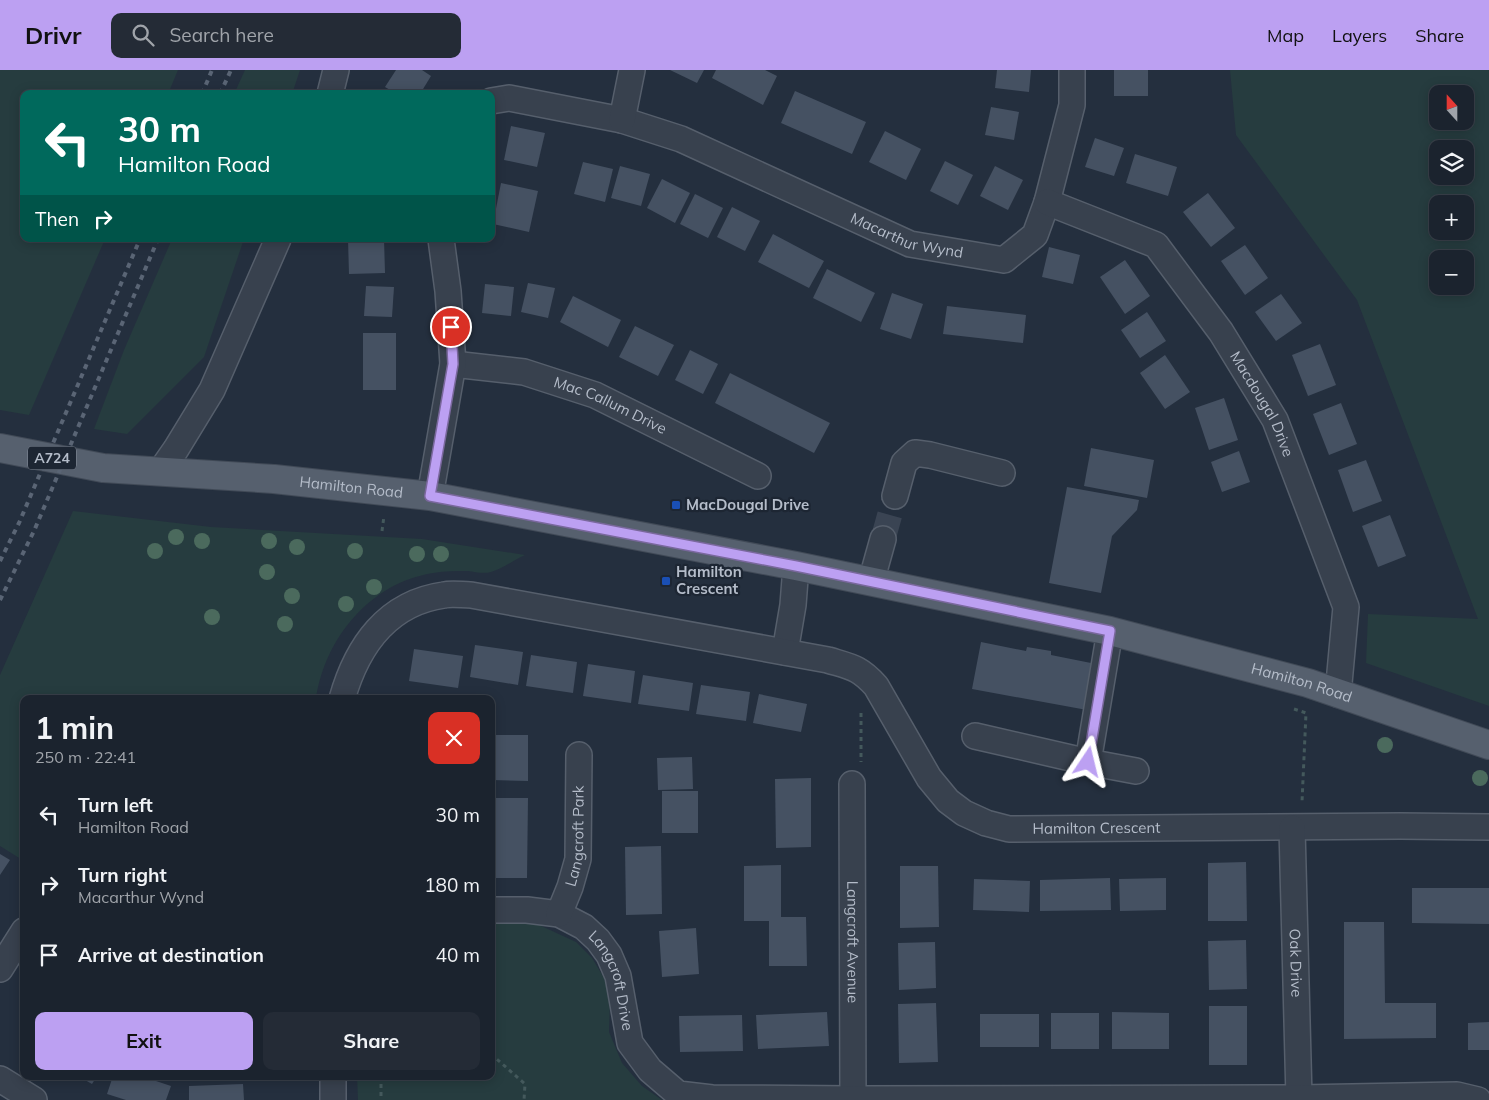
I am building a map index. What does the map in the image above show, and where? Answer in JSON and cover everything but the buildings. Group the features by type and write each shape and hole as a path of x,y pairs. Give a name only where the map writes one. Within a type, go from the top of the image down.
{"main road":[{"name":"Hamilton Road","path":"0,448 103,468 274,479 430,496 796,566 1110,631 1308,683 1489,745"}],"street":[{"path":"331,90 336,70"},
{"path":"622,120 632,70"},
{"name":"Macarthur Wynd","path":"495,100 509,98 622,120 681,139 910,244 1004,260 1035,235 1047,202 1072,105 1072,70"},
{"name":"Macdougal Drive","path":"1047,202 1156,246 1221,332 1275,420 1346,607 1338,694"},
{"path":"160,472 212,390 277,242"},
{"path":"430,496 453,364 448,291 441,242"},
{"name":"Mac Callum Drive","path":"453,364 524,372 595,395 758,476"},
{"path":"896,496 904,463 915,453 1002,472"},
{"path":"871,582 883,539"},
{"path":"785,652 793,605 796,566"},
{"name":"Hamilton Crescent","path":"343,695 346,683 362,650 388,618 405,606 446,594 471,595 828,660 853,668 866,674 876,686 929,778 948,801 964,813 986,823 1009,829 1489,827"},
{"path":"1088,762 1110,631"},
{"path":"975,736 1136,771"},
{"name":"Langcroft Park","path":"560,914 578,858 579,755"},
{"name":"Langcroft Avenue","path":"852,784 853,1099"},
{"name":"Oak Drive","path":"1297,828 1299,1098"},
{"name":"Langcroft Drive","path":"495,910 528,910 560,914 584,927 598,940 609,955 618,976 630,1042 650,1070 678,1094 712,1098 853,1099 1299,1098 1457,1095 1478,1100"},
{"path":"0,969 20,936"},
{"path":"0,1079 34,1100"},
{"path":"333,1100 334,1080"}],"path":[{"path":"1297,828 1306,713"},
{"path":"861,725 861,751"},
{"path":"495,1058 525,1084 524,1100"},
{"path":"381,1080 381,1100"}],"green space":[{"path":"0,70 178,70 170,90 20,90 20,242 104,242 29,415 0,410"},
{"path":"245,70 300,70 293,90 236,90"},
{"path":"1230,70 1489,70 1489,706 1366,663 1368,614 1478,619 1357,300 1236,135"},
{"path":"171,242 243,242 204,357 127,434 94,429 124,350"},
{"path":"73,511 211,527 422,539 525,555 488,573 446,571 410,579 389,588 354,617 340,635 329,655 321,676 317,695 20,695 20,858 0,846 0,675"},
{"path":"495,918 537,924 576,942 592,958 604,978 610,1000 609,1032 622,1063 642,1086 662,1100 358,1100 357,1080 495,1080"}],"tunnel":[{"path":"883,539 895,496"}],"railway":[{"path":"204,90 212,70"},
{"path":"222,90 231,70"},
{"path":"0,561 19,523 139,242"},
{"path":"0,600 34,531 157,242"}],"place":[{"name":"MacDougal Drive","path":"676,505"},
{"name":"Hamilton Crescent","path":"666,581"}],"route":[{"path":"451,327 453,364 430,496 796,566 1110,631 1088,762"}]}
